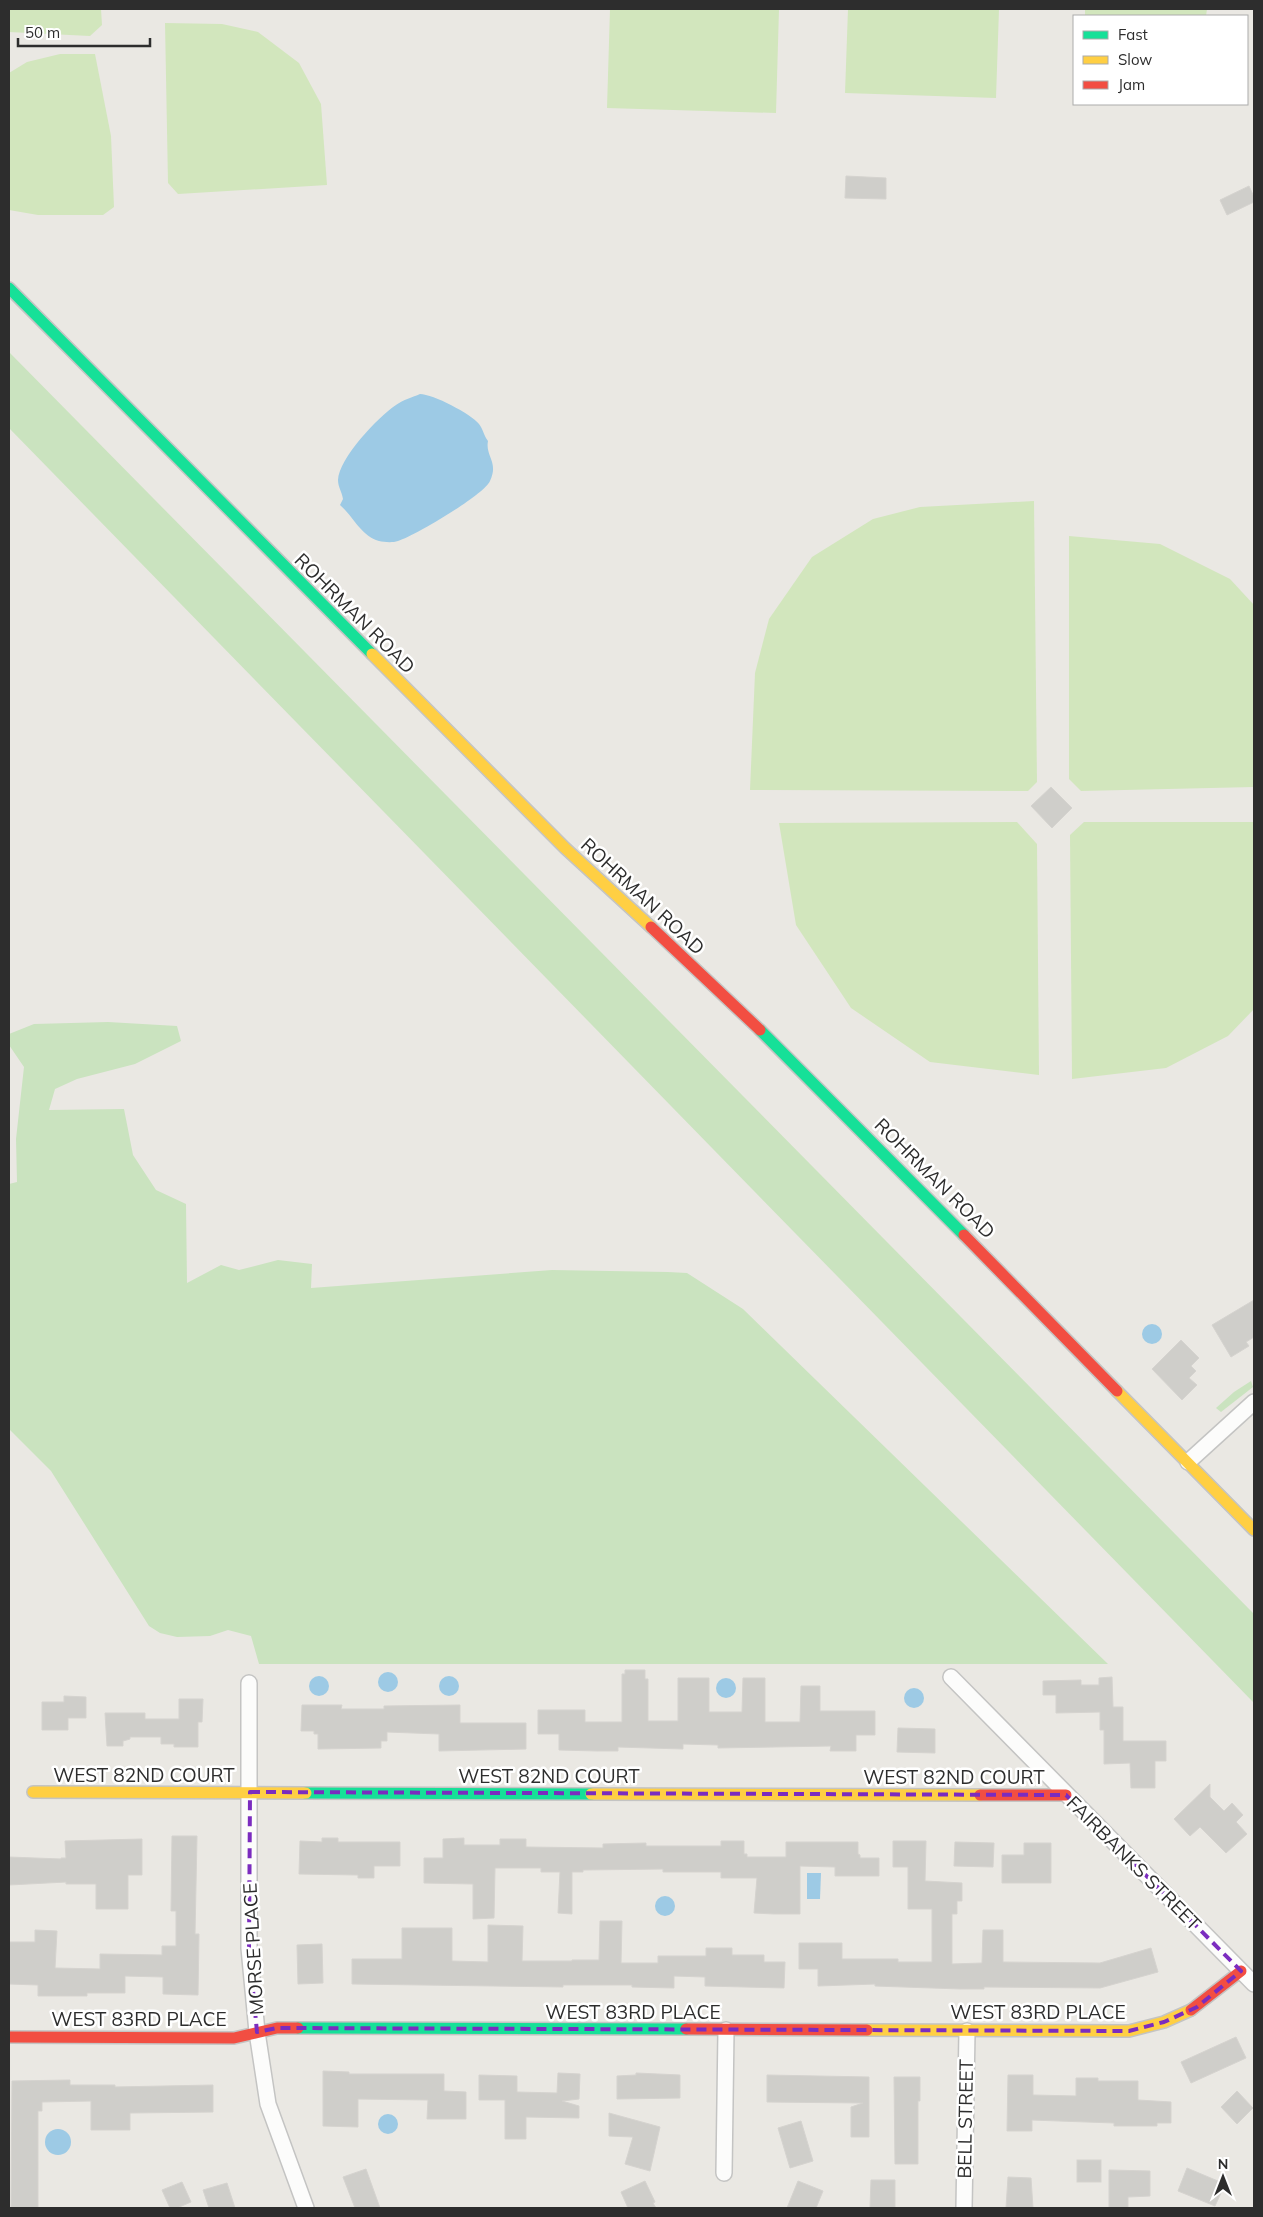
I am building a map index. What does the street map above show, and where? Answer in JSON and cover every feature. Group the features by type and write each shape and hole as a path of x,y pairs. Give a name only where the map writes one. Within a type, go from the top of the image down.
{"street":[{"name":"ROHRMAN ROAD","path":"9,288 565,848 712,983 830,1098 1254,1530"},
{"path":"1188,1462 1254,1402"},
{"name":"FAIRBANKS STREET","path":"951,1677 1254,1984"},
{"name":"MORSE PLACE","path":"249,1683 249,1948 257,2032 268,2104 306,2208"},
{"name":"WEST 82ND COURT","path":"33,1792 1066,1795"},
{"name":"WEST 83RD PLACE","path":"9,2037 234,2038 277,2028 1129,2031 1164,2022 1197,2007 1242,1971"},
{"path":"724,2172 726,2030"},
{"name":"BELL STREET","path":"964,2208 967,2031"}],"highlighted area":[{"path":"250,1792 1066,1795 1241,1971 1197,2007 1164,2022 1129,2031 277,2028 257,2032 249,1948"}],"green space":[{"path":"9,9 101,9 102,25 90,36 9,32"},
{"path":"610,9 779,9 776,113 607,108"},
{"path":"848,9 999,9 996,98 845,93"},
{"path":"1085,9 1207,9 1206,15 1085,15"},
{"path":"165,23 222,24 258,32 299,63 321,104 327,185 178,194 168,183"},
{"path":"60,54 95,54 111,136 114,207 103,215 38,215 9,210 9,73 27,62"},
{"path":"9,352 1254,1614 1254,1703 9,428"},
{"path":"1034,501 1037,782 1028,791 750,790 755,673 769,619 812,557 873,519 920,507"},
{"path":"1069,536 1160,544 1230,579 1254,605 1254,787 1081,791 1069,779"},
{"path":"1017,822 1037,844 1039,1075 930,1062 851,1008 796,925 779,823"},
{"path":"1084,822 1254,822 1254,1009 1228,1036 1166,1068 1072,1079 1070,835"},
{"path":"108,1022 177,1026 181,1041 135,1064 77,1079 55,1089 49,1110 124,1109 133,1155 156,1190 186,1204 187,1283 221,1265 239,1270 278,1260 312,1264 311,1288 552,1270 687,1273 743,1309 1108,1664 259,1664 251,1636 228,1630 210,1636 177,1637 160,1633 149,1626 51,1471 9,1429 9,1184 17,1182 16,1139 24,1067 9,1045 9,1034 34,1024"},
{"path":"1251,1381 1253,1387 1221,1412 1216,1408 1234,1392"}],"water":[{"path":"420,394 434,397 451,405 479,424 488,441 488,451 493,464 492,474 490,481 475,496 433,524 398,541 379,541 367,535 340,505 343,499 338,483 340,471 352,450 379,419 399,403"},
{"path":"1152,1324 1159,1327 1162,1334 1159,1341 1152,1344 1145,1341 1142,1334 1145,1327"},
{"path":"388,1672 395,1675 398,1682 395,1689 388,1692 381,1689 378,1682 381,1675"},
{"path":"319,1676 326,1679 329,1686 326,1693 319,1696 312,1693 309,1686 312,1679"},
{"path":"449,1676 456,1679 459,1686 456,1693 449,1696 442,1693 439,1686 442,1679"},
{"path":"726,1678 733,1681 736,1688 733,1695 726,1698 719,1695 716,1688 719,1681"},
{"path":"914,1688 921,1691 924,1698 921,1705 914,1708 907,1705 904,1698 907,1691"},
{"path":"807,1873 821,1873 820,1899 807,1899"},
{"path":"665,1896 672,1899 675,1906 672,1913 665,1916 658,1913 655,1906 658,1899"},
{"path":"388,2114 395,2117 398,2124 395,2131 388,2134 381,2131 378,2124 381,2117"},
{"path":"58,2129 67,2133 71,2142 67,2151 58,2155 49,2151 45,2142 49,2133"}],"building":[{"path":"846,176 886,178 886,199 845,198"},
{"path":"1249,186 1254,202 1227,215 1220,200"},
{"path":"1051,787 1072,808 1052,828 1031,806"},
{"path":"1254,1300 1254,1337 1246,1342 1249,1346 1231,1357 1212,1325"},
{"path":"1181,1340 1199,1358 1191,1366 1196,1371 1189,1378 1197,1385 1182,1400 1152,1369"},
{"path":"625,1670 645,1670 645,1679 648,1679 648,1721 678,1721 678,1678 709,1678 709,1712 742,1712 743,1678 765,1678 765,1722 800,1722 801,1686 820,1686 820,1711 875,1711 875,1735 856,1735 856,1751 830,1751 831,1746 718,1748 718,1745 683,1744 683,1749 618,1747 618,1751 598,1751 559,1750 559,1734 538,1734 538,1710 585,1710 585,1722 622,1722 622,1674 625,1674"},
{"path":"1112,1677 1113,1707 1123,1707 1123,1741 1166,1741 1166,1761 1155,1761 1155,1788 1131,1788 1130,1763 1104,1764 1104,1730 1100,1730 1100,1712 1056,1713 1056,1695 1043,1695 1043,1681 1081,1680 1081,1685 1099,1685 1099,1678"},
{"path":"64,1696 86,1697 86,1718 68,1718 68,1730 42,1730 42,1702 64,1702"},
{"path":"179,1699 203,1699 202,1722 198,1722 198,1747 174,1747 174,1744 161,1744 161,1737 130,1737 130,1739 123,1741 123,1746 107,1746 105,1713 145,1713 145,1719 179,1719"},
{"path":"302,1705 342,1705 341,1709 384,1709 384,1706 460,1705 460,1723 526,1723 526,1749 439,1751 439,1734 387,1732 387,1741 381,1741 381,1748 318,1749 318,1734 314,1734 314,1731 301,1731"},
{"path":"898,1728 935,1729 935,1753 897,1752"},
{"path":"1210,1784 1210,1797 1224,1811 1232,1803 1243,1815 1236,1822 1247,1834 1226,1853 1200,1827 1190,1836 1174,1819"},
{"path":"172,1836 197,1836 195,1934 199,1934 198,1995 163,1994 163,1977 125,1976 125,1993 87,1993 87,1996 38,1996 38,1985 9,1984 9,1942 35,1942 35,1930 57,1931 55,1968 100,1969 100,1954 162,1955 162,1946 176,1946 176,1911 171,1911"},
{"path":"322,1838 338,1838 338,1842 400,1842 400,1866 374,1866 374,1878 358,1878 358,1875 299,1874 300,1841 322,1842"},
{"path":"464,1838 464,1845 500,1845 500,1839 526,1839 526,1847 603,1848 603,1844 646,1843 646,1846 721,1846 721,1841 744,1841 744,1854 747,1854 747,1857 786,1857 786,1842 858,1842 860,1858 879,1858 879,1876 835,1876 835,1867 800,1866 800,1914 774,1914 754,1913 757,1878 721,1878 721,1872 663,1872 663,1869 583,1870 583,1872 572,1872 572,1914 558,1913 560,1872 541,1872 541,1868 495,1868 494,1918 473,1919 473,1884 424,1883 424,1858 443,1858 443,1839"},
{"path":"142,1839 142,1875 128,1875 128,1909 96,1909 96,1884 66,1884 66,1882 9,1885 9,1857 61,1859 66,1858 65,1841"},
{"path":"893,1841 926,1841 925,1881 962,1883 962,1901 957,1901 957,1914 952,1914 952,1964 982,1963 983,1930 1003,1930 1003,1962 1100,1963 1151,1948 1158,1972 1100,1988 984,1987 984,1989 961,1989 875,1986 875,1984 818,1986 818,1969 799,1969 799,1943 842,1943 842,1959 898,1959 898,1962 932,1962 932,1909 908,1909 908,1867 893,1867"},
{"path":"955,1842 994,1843 993,1867 954,1866"},
{"path":"1024,1843 1051,1843 1051,1883 1002,1883 1002,1855 1024,1855"},
{"path":"600,1921 622,1921 621,1963 658,1963 658,1956 706,1956 706,1948 732,1948 732,1955 764,1955 764,1962 785,1962 784,1988 705,1986 705,1977 674,1976 674,1988 632,1987 632,1985 563,1985 563,1987 352,1984 352,1959 402,1959 402,1928 452,1928 452,1961 488,1962 488,1925 523,1926 522,1961 572,1961 599,1960"},
{"path":"322,1944 323,1983 298,1984 297,1945"},
{"path":"1236,2037 1246,2058 1191,2083 1181,2062"},
{"path":"323,2071 349,2072 349,2074 444,2074 444,2091 466,2092 466,2119 427,2119 428,2100 358,2099 358,2127 323,2126"},
{"path":"558,2073 580,2074 579,2099 562,2101 579,2106 579,2118 526,2117 526,2139 505,2139 505,2100 479,2100 479,2075 517,2076 517,2092 557,2093"},
{"path":"636,2073 680,2075 680,2098 617,2099 617,2076 636,2075"},
{"path":"767,2075 869,2077 869,2137 851,2137 851,2107 863,2103 767,2102"},
{"path":"1008,2075 1033,2075 1033,2095 1076,2096 1076,2078 1098,2078 1098,2081 1138,2081 1138,2100 1171,2102 1171,2123 1157,2123 1157,2126 1114,2126 1114,2123 1032,2120 1032,2131 1007,2131"},
{"path":"894,2077 920,2077 918,2164 895,2164"},
{"path":"70,2080 70,2085 115,2085 115,2087 213,2085 213,2112 130,2113 130,2130 91,2130 91,2101 42,2102 42,2111 38,2111 38,2208 11,2208 12,2081"},
{"path":"1237,2091 1253,2108 1237,2124 1221,2107"},
{"path":"609,2113 660,2127 650,2171 625,2164 633,2137 609,2136"},
{"path":"801,2121 813,2161 790,2168 778,2128"},
{"path":"1077,2160 1101,2160 1101,2182 1077,2182"},
{"path":"1187,2168 1225,2184 1215,2206 1178,2191"},
{"path":"366,2169 380,2208 355,2208 343,2177"},
{"path":"1109,2170 1150,2171 1150,2196 1128,2197 1128,2208 1109,2208"},
{"path":"1008,2177 1031,2178 1033,2208 1006,2208"},
{"path":"871,2180 895,2180 895,2208 870,2208"},
{"path":"645,2181 656,2208 628,2208 621,2192"},
{"path":"798,2181 823,2191 816,2208 787,2208"},
{"path":"182,2182 191,2202 177,2208 170,2208 162,2190"},
{"path":"227,2183 235,2208 209,2208 203,2190"}],"traffic: fast":[{"path":"9,288 372,654"},
{"path":"760,1030 964,1235"},
{"path":"306,1793 591,1794"},
{"path":"298,2028 686,2029"}],"traffic: slow":[{"path":"372,654 565,848 651,927"},
{"path":"1117,1391 1254,1530"},
{"path":"33,1792 306,1793"},
{"path":"591,1794 980,1795"},
{"path":"867,2030 1129,2031 1164,2022 1191,2010"}],"traffic: jam":[{"path":"651,927 760,1030"},
{"path":"964,1235 1117,1391"},
{"path":"980,1795 1066,1795"},
{"path":"1191,2010 1241,1971"},
{"path":"9,2037 234,2038 277,2028 298,2028"},
{"path":"686,2029 867,2030"}]}
